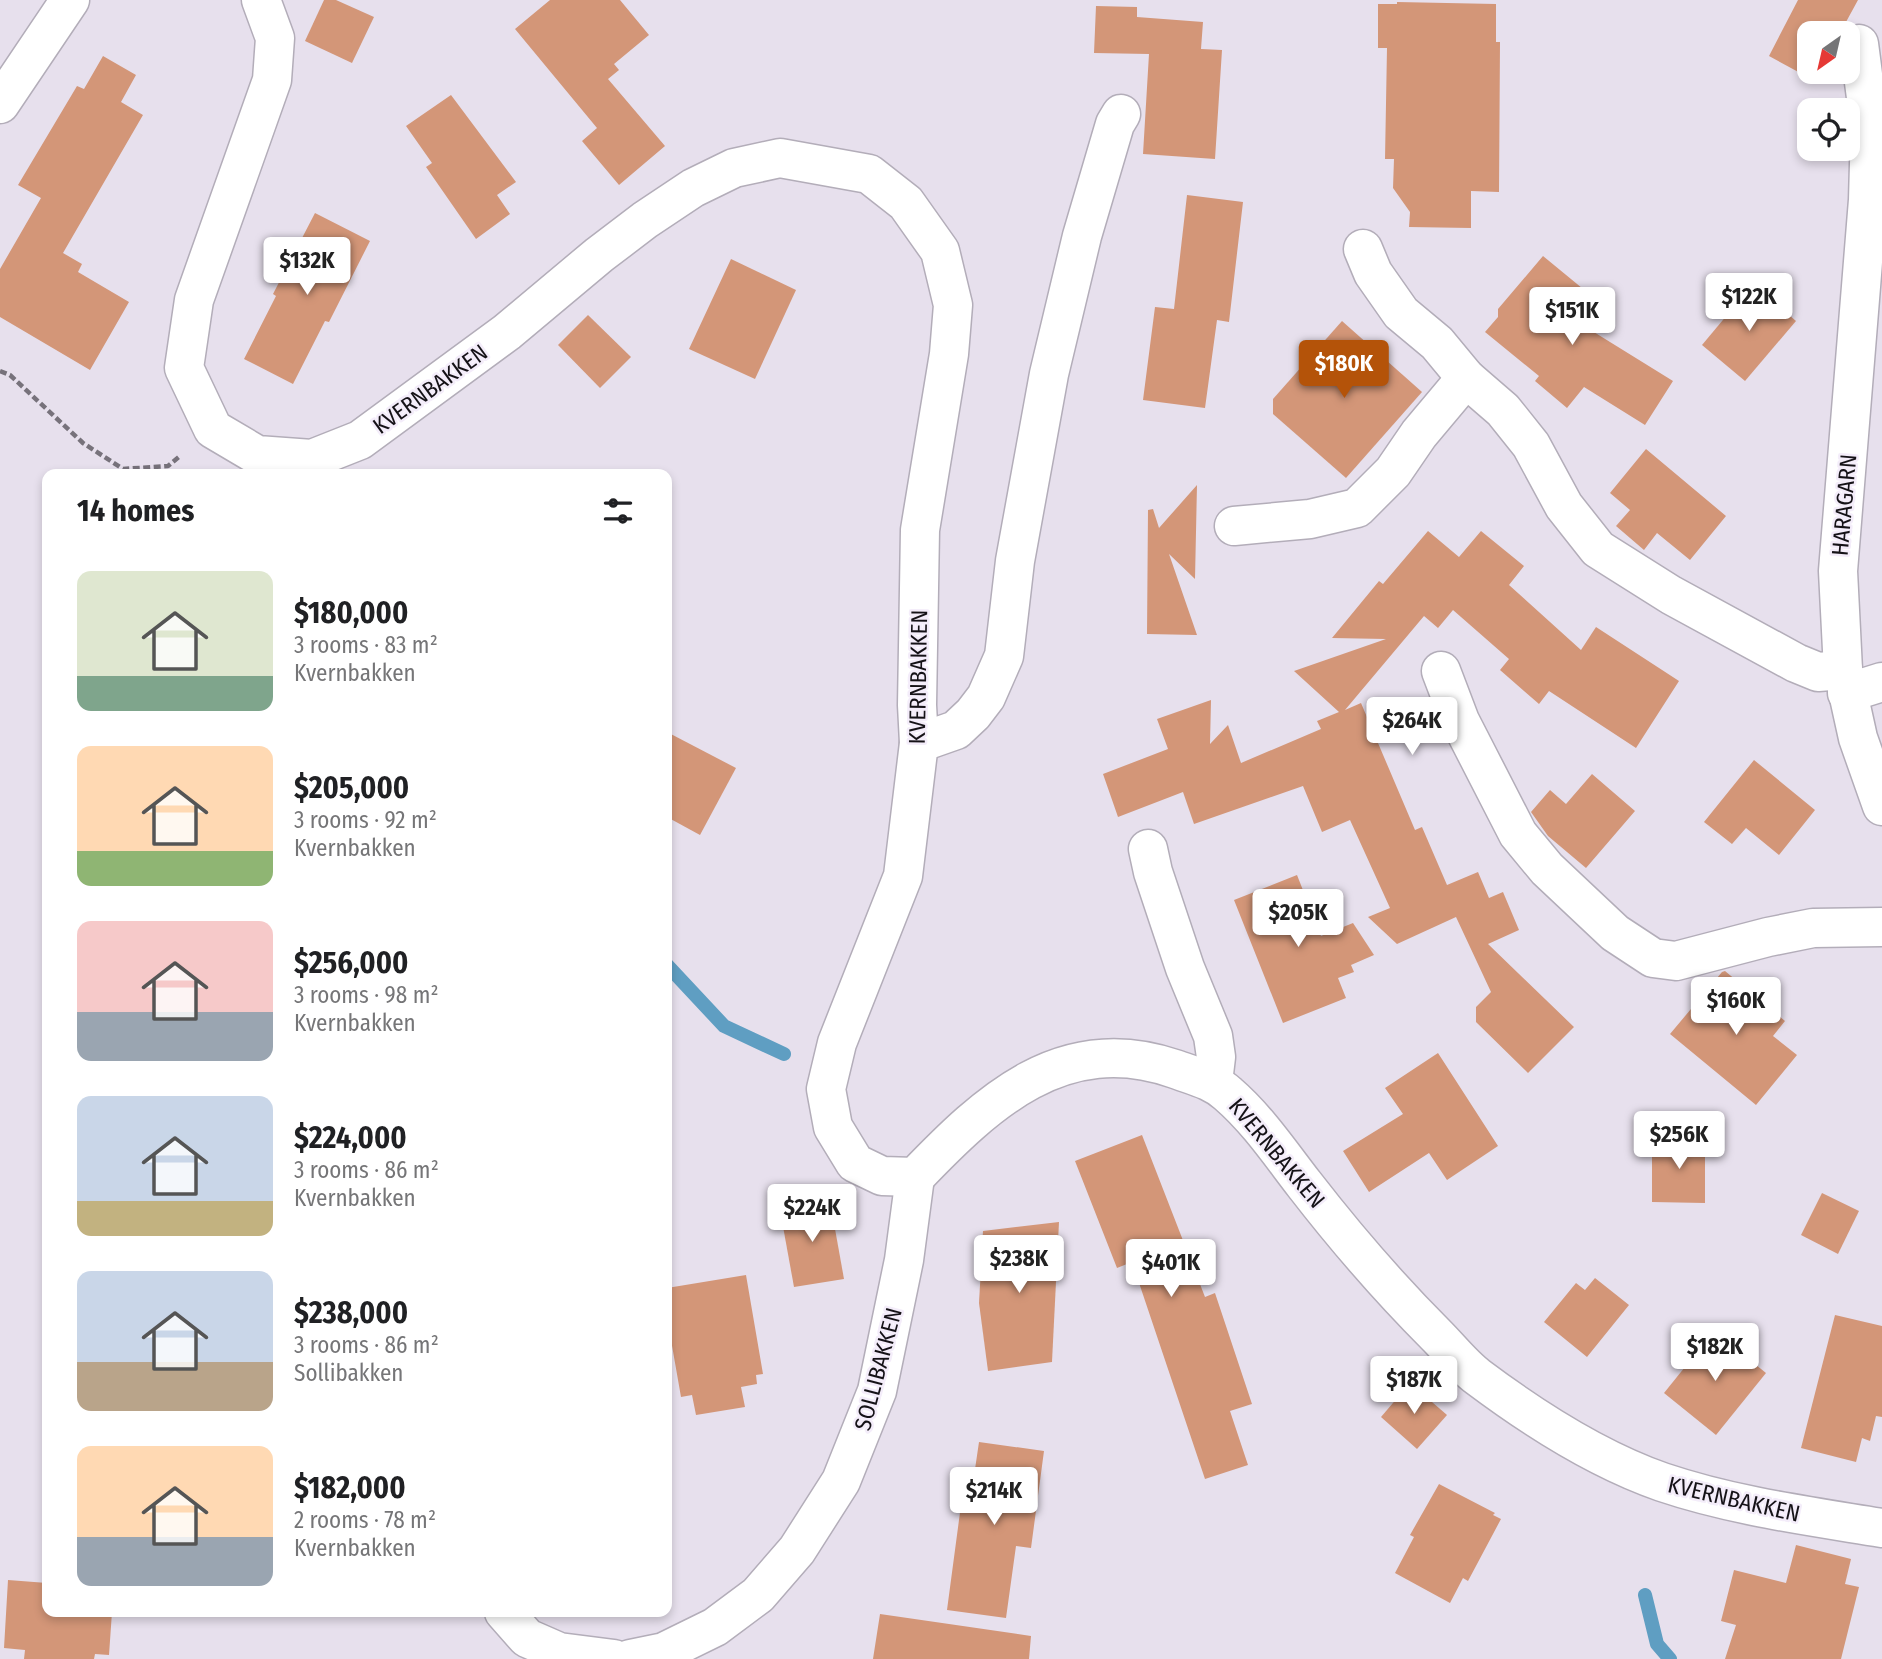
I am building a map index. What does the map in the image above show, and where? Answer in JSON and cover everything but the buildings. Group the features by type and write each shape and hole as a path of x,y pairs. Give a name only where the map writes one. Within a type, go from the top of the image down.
{"street":[{"path":"0,104 70,0"},
{"path":"213,429 184,368 194,300 272,80 275,38 261,0"},
{"name":"HARAGARN","path":"1860,44 1875,190 1838,571 1858,681 1858,738 1882,806"},
{"path":"919,743 957,730 973,714 986,697 1004,656 1014,561 1049,374 1082,236 1115,124 1121,114"},
{"name":"KVERNBAKKEN","path":"213,429 257,455 312,459 360,440 507,332 598,255 694,188 734,168 780,158 869,174 906,203 940,251 953,305 949,354 920,530 917,705 919,743 903,876 837,1043 826,1089 833,1126 856,1163 882,1175 915,1177 960,1130 1029,1080 1068,1062 1111,1058 1151,1060 1213,1082 1229,1094 1264,1132 1325,1212 1389,1286 1466,1366 1475,1375 1564,1435 1625,1467 1687,1489 1793,1514 1882,1528"},
{"path":"1363,249 1373,273 1401,313 1437,343 1466,378 1503,410 1531,445 1564,506 1598,549 1671,595 1796,663 1858,681"},
{"path":"1234,526 1310,519 1357,508 1393,472 1419,434 1466,378"},
{"path":"1441,671 1460,721 1518,834 1547,869 1615,933 1653,958 1676,961 1768,937 1813,929 1882,927"},
{"path":"1148,849 1185,968 1213,1036 1216,1057 1213,1082"},
{"name":"SOLLIBAKKEN","path":"630,1659 664,1652 715,1627 758,1595 797,1550 841,1481 877,1391 904,1260 915,1177"},
{"path":"509,1617 527,1637 559,1652 614,1659"}],"path":[{"path":"0,371 10,376 83,443 123,469 168,466 213,429"}],"waterway":[{"path":"672,970 724,1026 784,1054"},
{"path":"1645,1595 1657,1644 1670,1659"}]}
